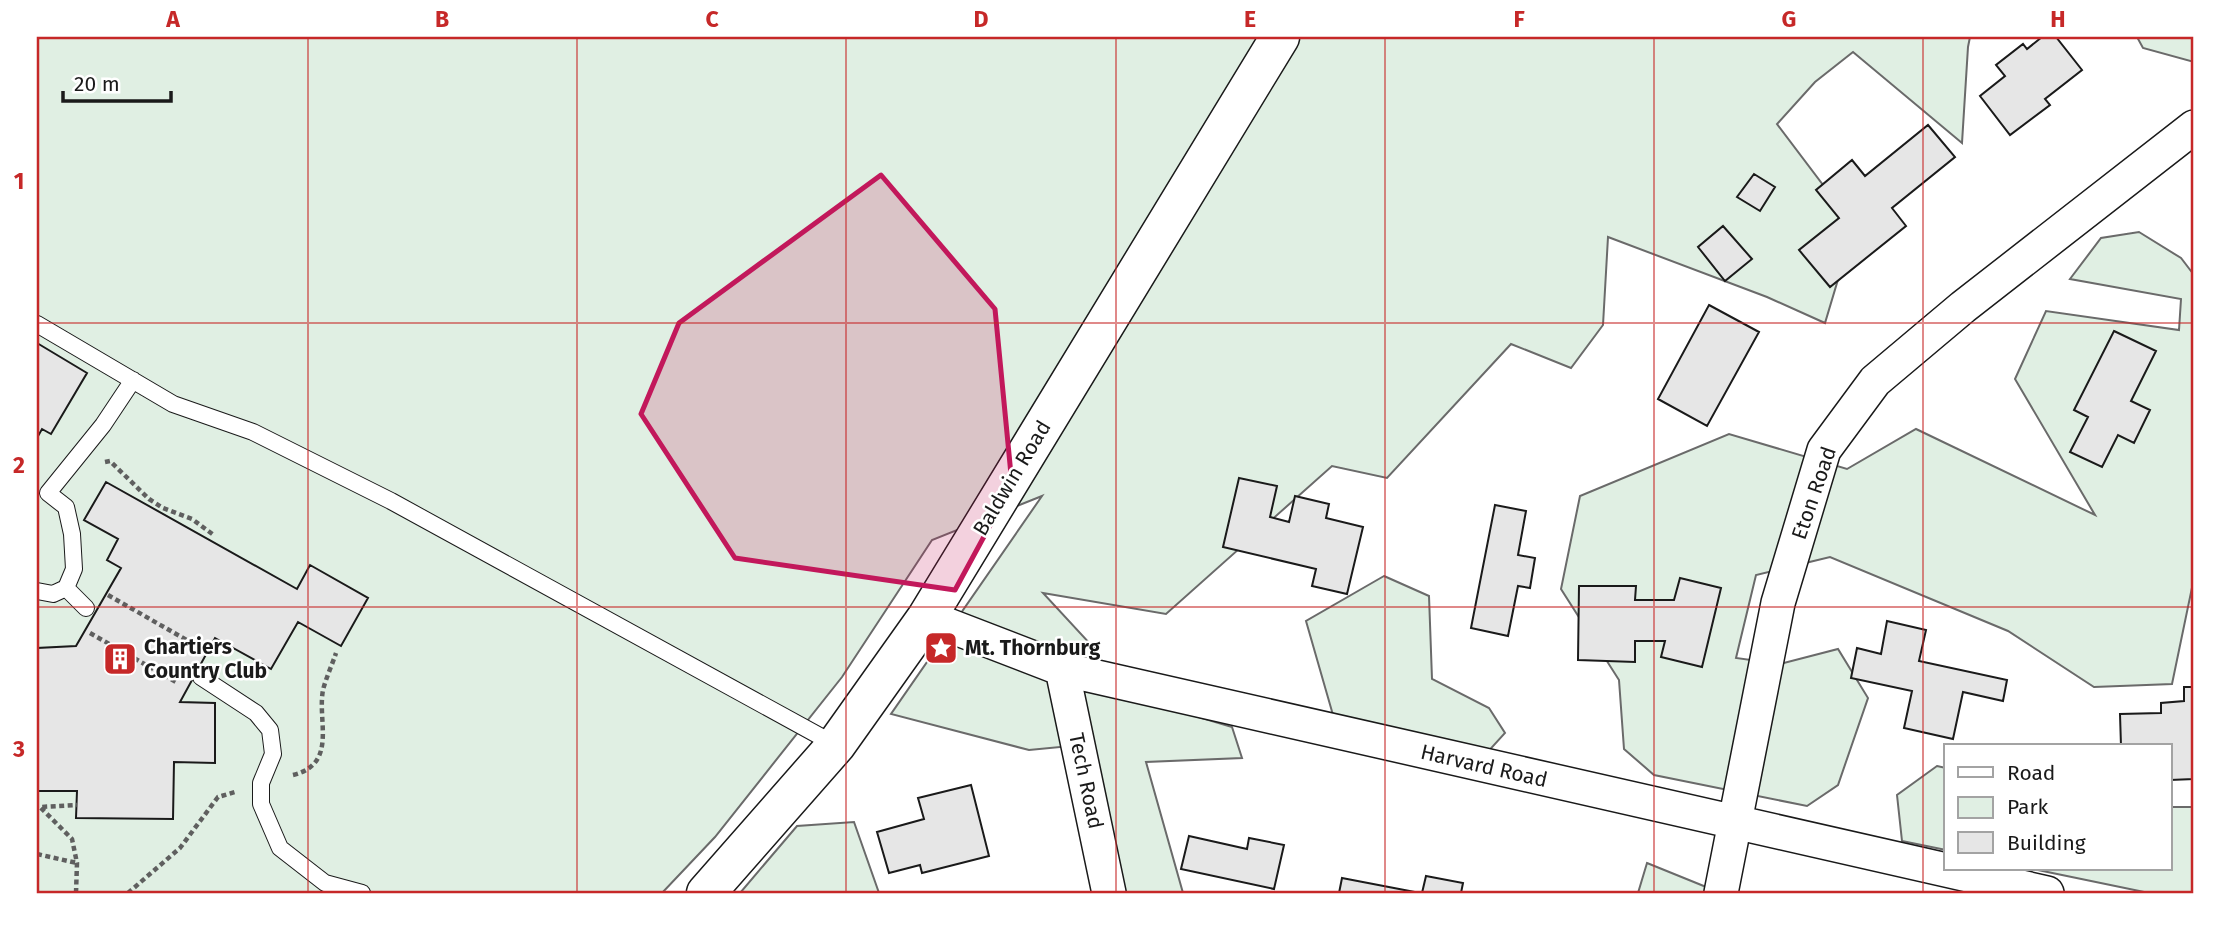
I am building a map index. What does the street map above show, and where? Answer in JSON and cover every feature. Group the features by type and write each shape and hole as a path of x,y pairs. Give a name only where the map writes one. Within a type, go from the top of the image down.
{"street":[{"name":"Baldwin Road","path":"706,893 836,745 927,617 1280,37"},
{"name":"Eton Road","path":"1721,893 1778,603 1824,450 1875,381 1964,307 2194,127"},
{"name":"Harvard Road","path":"927,617 1062,669 1944,869"},
{"name":"Tech Road","path":"1062,669 1109,893"},
{"name":"Harvard Road","path":"1947,870 2047,893"}],"lane":[{"path":"37,324 173,404 253,432 391,501 836,745"},
{"path":"37,591 53,594 66,588 74,569 72,534 66,507 42,494 103,425 133,380"},
{"path":"66,588 83,604"},
{"path":"201,677 256,713 270,730 273,754 261,783 261,804 280,848 325,883 362,893"}],"path":[{"path":"78,456 94,462 110,461 149,499 163,508 192,519 215,536"},
{"path":"215,657 99,590 83,604 80,628 197,694 222,691"},
{"path":"128,893 180,848 218,797 303,772 320,757 323,742 323,691 336,653"},
{"path":"38,807 77,805"},
{"path":"38,807 72,839 77,863 76,893"},
{"path":"37,854 77,863"}],"highlighted area":[{"path":"881,175 995,309 1012,485 955,590 735,558 641,414 679,323"}],"green space":[{"path":"37,37 1970,37 1962,143 1853,52 1815,82 1777,124 1854,226 1825,323 1767,297 1608,237 1603,325 1571,368 1511,344 1387,478 1332,466 1166,614 1043,593 1094,648 1074,680 1232,727 1242,758 1146,762 1183,893 1123,893 1091,744 1029,750 891,714 1042,496 932,540 842,677 715,837 662,893 37,893"},
{"path":"2137,37 2194,37 2194,62 2143,48"},
{"path":"2139,232 2181,258 2194,275 2194,578 2172,684 2094,687 2008,631 1830,557 1756,575 1736,658 1780,664 1838,649 1868,698 1838,785 1807,806 1654,775 1624,749 1619,680 1561,589 1580,496 1729,434 1847,469 1916,429 2095,515 2015,379 2046,311 2179,330 2181,299 2070,279 2101,238"},
{"path":"1384,576 1429,596 1432,679 1489,708 1505,733 1485,755 1333,715 1306,621"},
{"path":"1937,766 1944,768 1944,850 1902,841 1897,795"},
{"path":"2172,807 2194,807 2194,893 2149,893 2038,870 2172,870"},
{"path":"854,822 879,893 740,893 797,826"},
{"path":"1647,863 1721,893 1638,893"}],"building":[{"path":"2042,37 2056,37 2082,70 2045,99 2050,105 2010,135 1980,96 2005,76 1996,65 2023,44 2027,49"},
{"path":"1928,125 1955,157 1892,208 1906,226 1830,287 1799,250 1839,218 1816,190 1852,160 1865,176"},
{"path":"1754,174 1775,187 1760,211 1737,197"},
{"path":"1723,226 1752,259 1725,281 1698,247"},
{"path":"1709,305 1759,332 1707,426 1658,399"},
{"path":"2114,331 2156,351 2131,401 2150,410 2134,443 2118,435 2102,467 2070,452 2088,417 2074,410"},
{"path":"37,343 87,373 51,434 42,429 37,438"},
{"path":"1239,478 1277,486 1270,517 1289,522 1295,496 1329,504 1326,518 1363,527 1347,594 1312,586 1316,569 1223,547"},
{"name":"Chartiers Country Club","path":"106,482 297,589 310,565 368,598 341,646 298,622 271,669 215,638 180,702 215,703 215,763 174,762 173,819 76,818 77,791 37,791 37,648 76,646 121,568 107,560 118,539 84,520"},
{"path":"1495,505 1526,511 1518,555 1535,558 1530,588 1518,586 1508,636 1471,628"},
{"path":"1680,578 1721,588 1702,667 1661,657 1665,641 1635,641 1635,662 1578,660 1579,586 1636,586 1635,600 1674,600"},
{"path":"1887,621 1926,630 1919,661 2007,680 2003,701 1963,692 1953,739 1904,728 1912,691 1851,678 1857,648 1881,654"},
{"path":"2184,687 2194,687 2194,779 2172,780 2172,744 2121,744 2120,714 2161,713 2161,703 2184,701"},
{"path":"971,785 989,856 922,873 920,865 889,873 877,832 924,819 918,798"},
{"path":"1189,836 1247,849 1249,838 1284,845 1274,889 1181,869"},
{"path":"1426,876 1463,883 1461,893 1422,893"},
{"path":"1342,878 1420,893 1339,893"}],"place":[{"name":"Mt. Thornburg","path":"941,648"},
{"name":"Chartiers Country Club","path":"120,659"}]}
